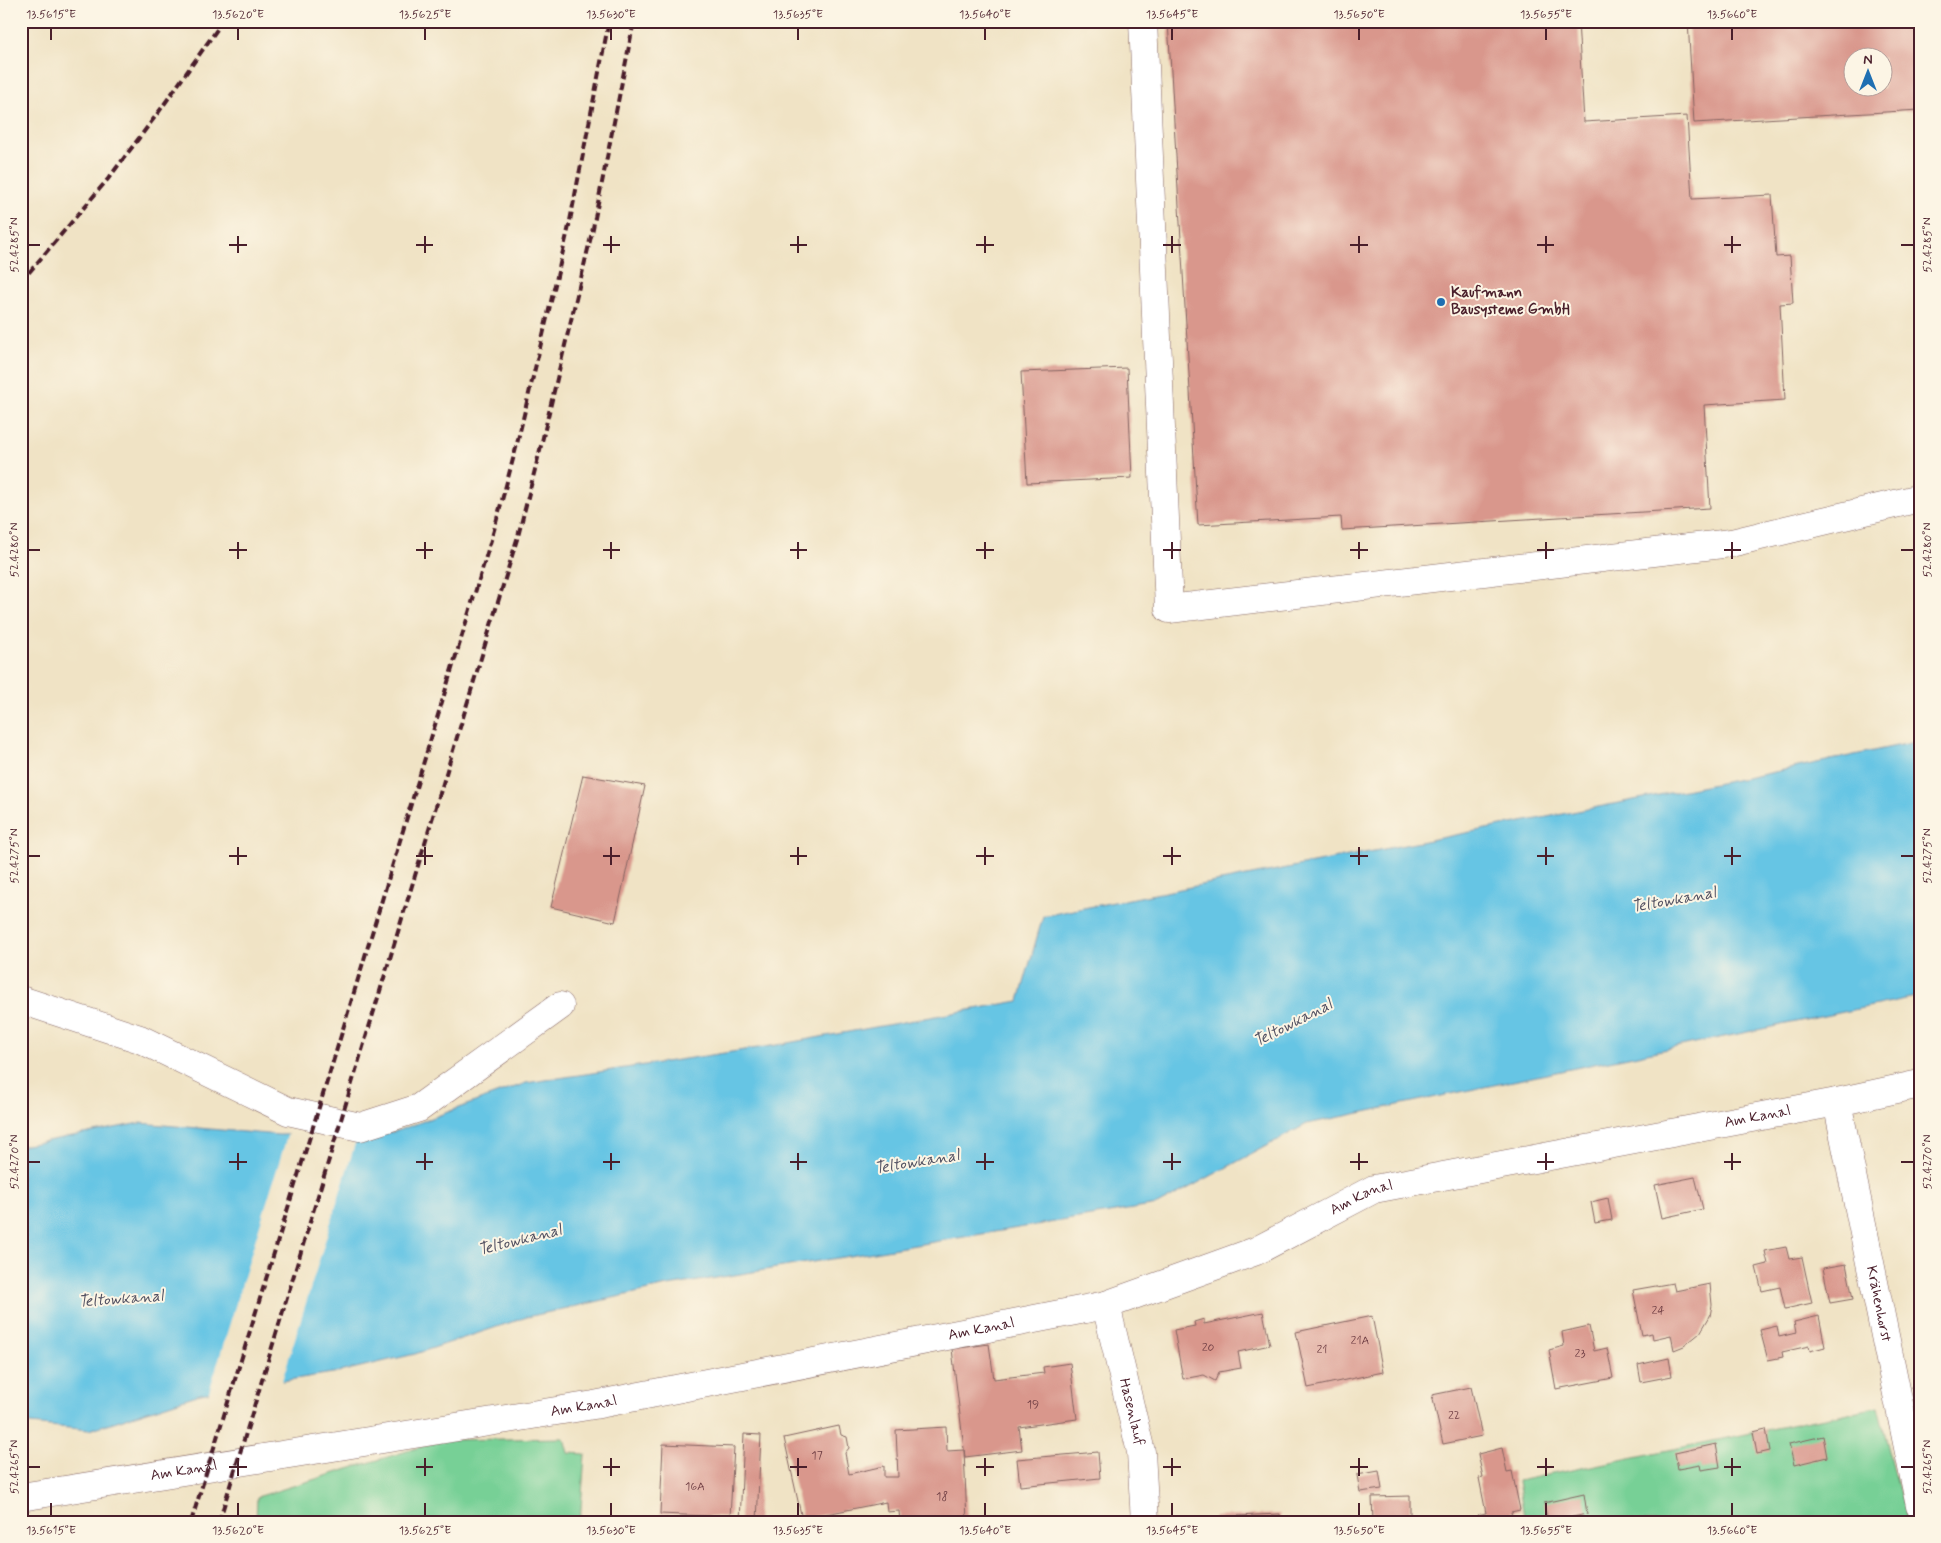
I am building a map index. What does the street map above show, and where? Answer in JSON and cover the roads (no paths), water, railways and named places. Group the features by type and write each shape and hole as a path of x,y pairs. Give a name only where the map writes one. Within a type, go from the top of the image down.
{"street":[{"path":"1143,21 1169,609 1731,543 1920,498"},
{"path":"21,1000 140,1039 288,1112 360,1127 420,1108 560,1006"},
{"name":"Am Kanal","path":"21,1497 594,1405 1106,1305 1256,1251 1374,1189 1837,1102 1920,1084"},
{"name":"Krähenhorst","path":"1837,1102 1920,1506"},
{"name":"Hasenlauf","path":"1106,1305 1141,1452 1145,1522"}],"water":[{"name":"Teltowkanal","path":"1920,741 1920,996 1307,1124 1157,1205 662,1287 527,1317 415,1354 339,1372 200,1394 89,1430 21,1423 21,1146 140,1123 279,1135 394,1132 526,1083 771,1046 1019,1001 1043,916 1756,776"}],"railway":[{"path":"21,282 108,179 158,113 223,21"},
{"path":"191,1522 494,530 516,448 569,226 609,21"},
{"path":"219,1522 518,536 593,228 634,21"}],"place":[{"name":"Kaufmann Bausysteme GmbH","path":"1441,302"}]}
